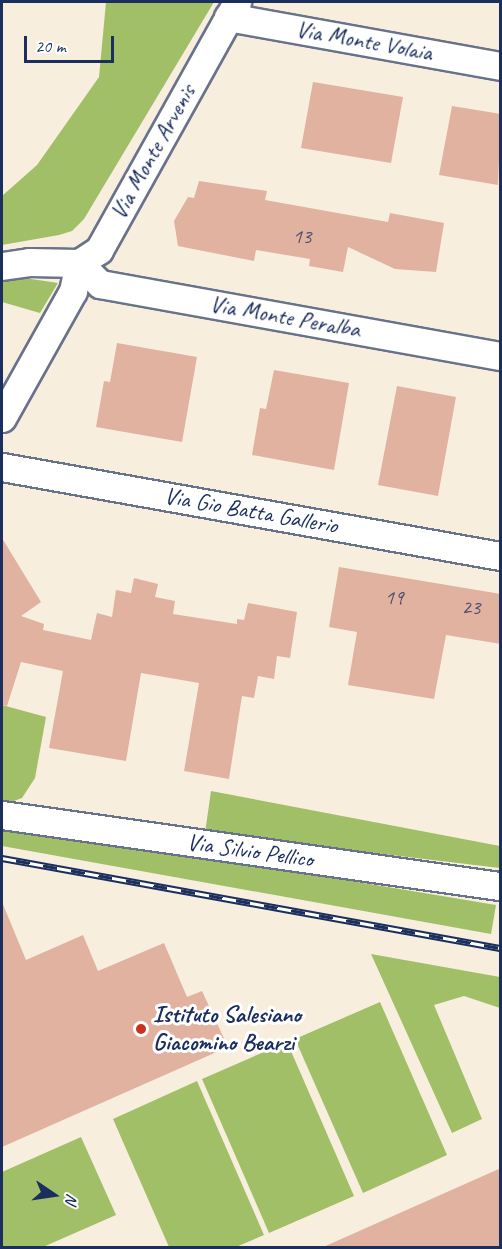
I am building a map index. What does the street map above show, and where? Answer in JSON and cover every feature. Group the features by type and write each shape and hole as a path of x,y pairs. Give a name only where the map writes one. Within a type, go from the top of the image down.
{"street":[{"name":"Via Monte Volaia","path":"232,9 501,66"},
{"name":"Via Monte Arvenis","path":"79,263 99,250 232,9"},
{"path":"2,266 29,262 79,263 73,291 2,418"},
{"name":"Via Monte Peralba","path":"79,263 100,284 501,356"},
{"name":"Via Gio Batta Gallerio","path":"2,467 501,556"},
{"name":"Via Silvio Pellico","path":"2,815 499,886"}],"green space":[{"path":"106,2 214,2 84,219 72,231 2,245 2,196 37,165 99,77"},
{"path":"18,277 58,283 40,313 2,302 2,279"},
{"path":"2,705 46,717 35,778 22,798 11,802 2,800"},
{"path":"211,791 500,846 500,868 205,833"},
{"path":"2,823 496,905 491,934 2,846"},
{"path":"371,954 500,977 500,1008 464,996 434,1005 482,1119 452,1133"},
{"path":"380,1002 447,1155 363,1193 295,1039"},
{"path":"287,1042 354,1196 269,1233 202,1079"},
{"path":"197,1081 264,1235 236,1247 169,1247 113,1119"},
{"path":"81,1137 116,1215 43,1247 2,1247 2,1172"}],"building":[{"path":"313,82 403,97 391,163 301,148"},
{"path":"452,106 501,114 498,185 439,175"},
{"path":"199,181 267,191 265,200 388,222 390,213 444,223 436,272 395,269 348,247 343,272 309,266 310,259 256,250 254,261 178,246 174,221 188,197 194,198"},
{"path":"117,343 197,357 182,442 96,427 104,381 110,382"},
{"path":"274,370 349,383 334,470 252,455 260,408 266,409"},
{"path":"397,386 456,397 438,496 378,485"},
{"path":"2,538 41,602 21,616 44,624 43,630 91,640 97,613 112,617 116,590 131,593 134,578 158,584 155,597 175,601 173,614 237,624 237,619 244,620 248,603 297,612 290,658 277,656 274,679 258,676 254,698 242,696 229,779 184,771 199,683 141,673 126,761 49,748 63,671 21,662 7,706 2,705"},
{"path":"339,567 501,594 501,644 446,635 434,699 348,685 357,632 329,627"},
{"name":"Istituto Salesiano Giacomino Bearzi","path":"2,902 26,960 83,935 98,971 164,943 187,997 202,991 228,1047 2,1147"},
{"path":"501,1168 501,1248 321,1248"}],"railway":[{"path":"2,858 500,948"}],"place":[{"name":"Istituto Salesiano Giacomino Bearzi","path":"141,1029"}]}
